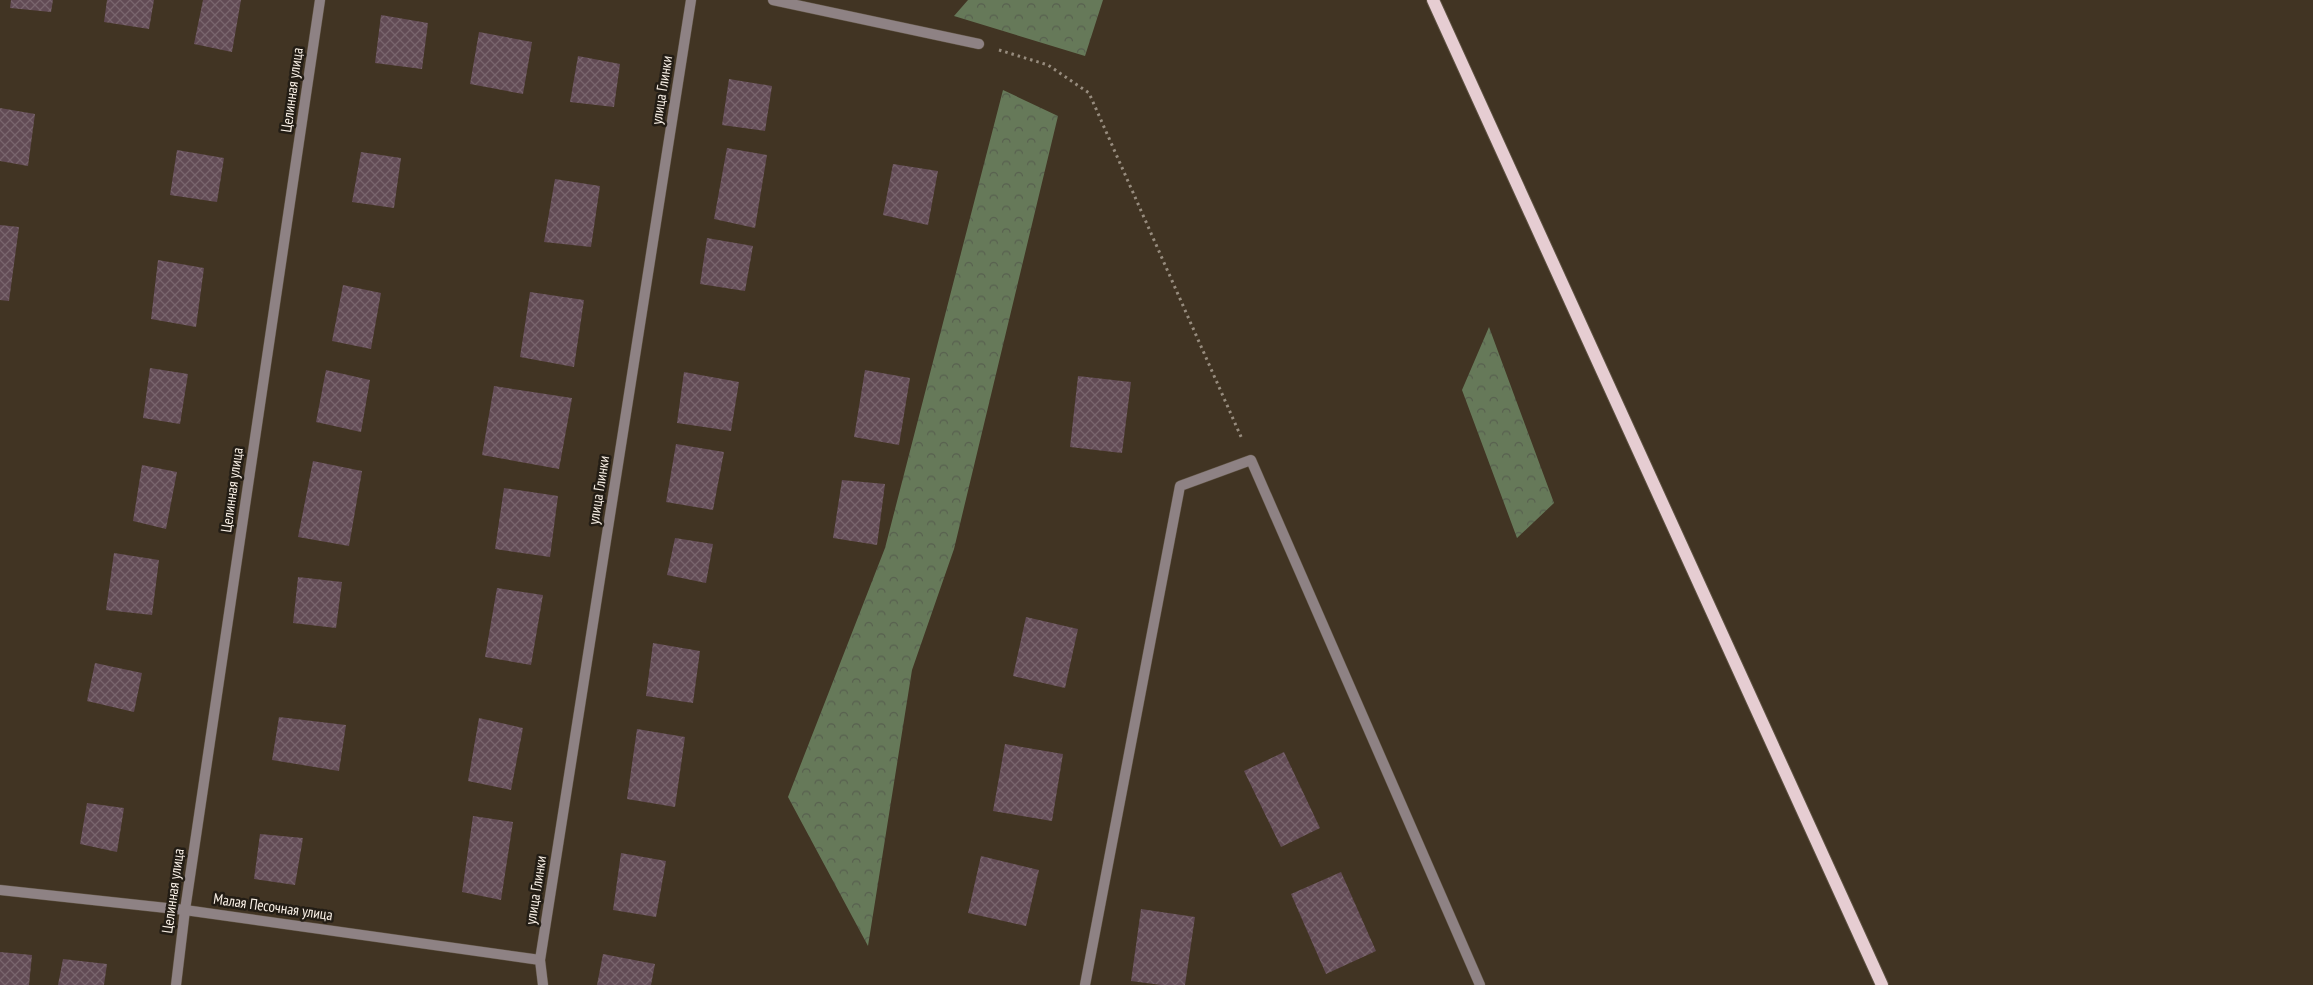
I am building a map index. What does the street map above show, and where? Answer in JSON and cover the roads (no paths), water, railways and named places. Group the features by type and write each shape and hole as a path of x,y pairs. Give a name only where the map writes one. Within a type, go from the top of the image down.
{"main road":[{"path":"1433,0 1882,985"}],"street":[{"name":"Целинная улица","path":"176,985 185,910 320,0"},
{"name":"улица Глинки","path":"543,985 540,960 691,0"},
{"path":"773,0 979,44"},
{"path":"1085,985 1180,486 1251,460 1480,985"},
{"name":"Малая Песочная улица","path":"0,890 185,910 540,960"}]}
